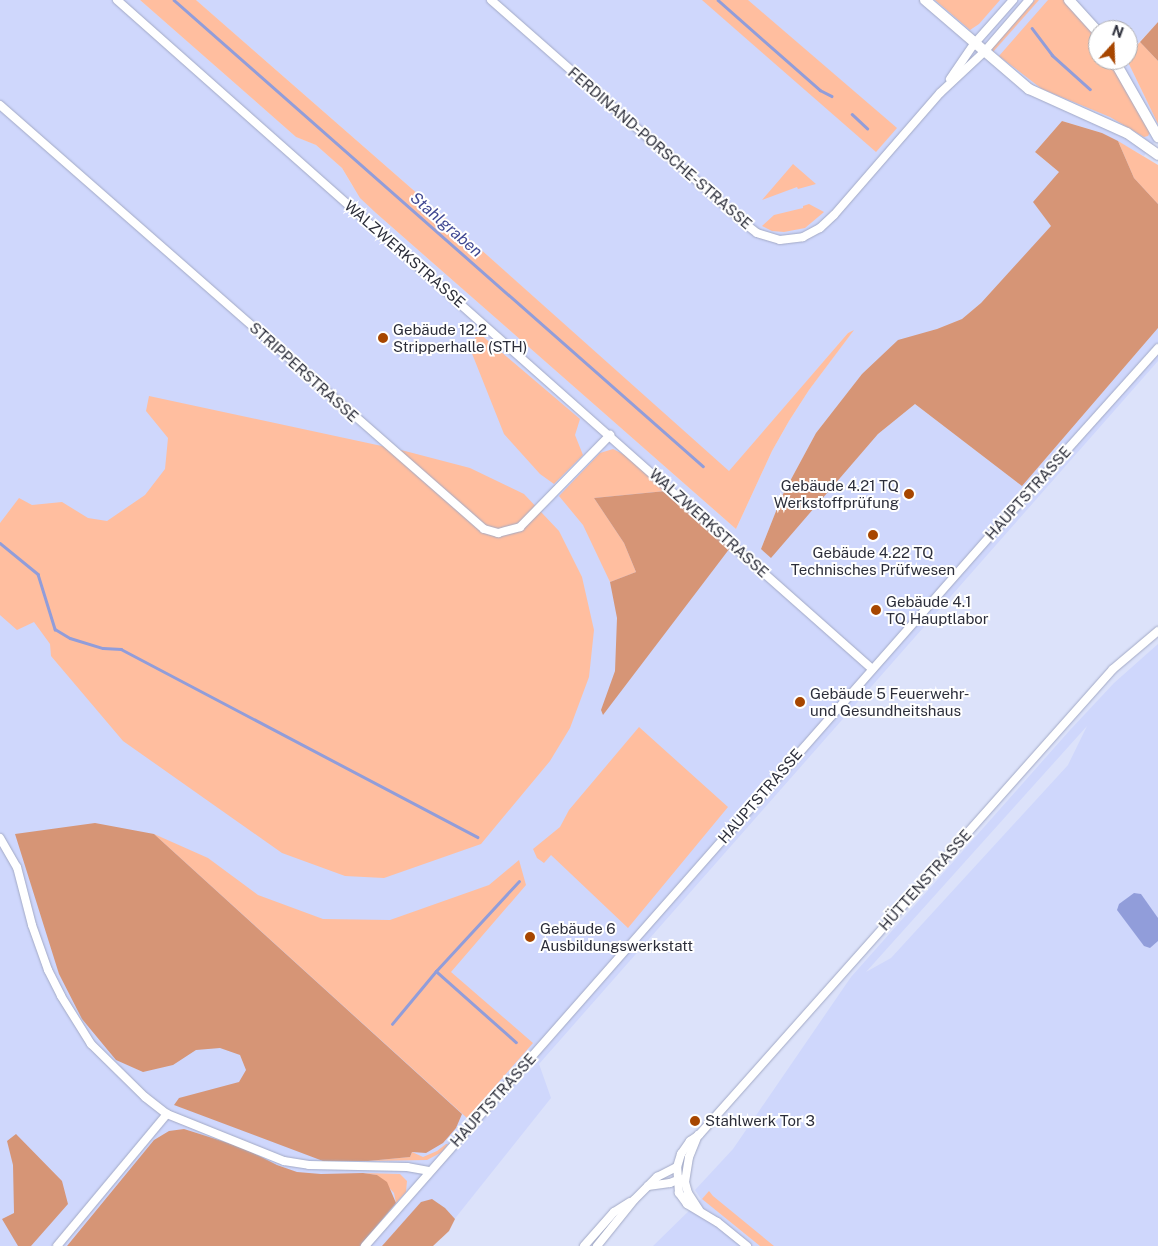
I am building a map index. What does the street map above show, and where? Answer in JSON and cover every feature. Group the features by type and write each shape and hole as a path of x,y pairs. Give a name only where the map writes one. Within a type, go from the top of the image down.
{"street":[{"name":"WALZWERKSTRASSE","path":"117,0 872,669"},
{"name":"FERDINAND-PORSCHE-STRASSE","path":"491,0 748,226 757,233 780,240 803,238 820,228 940,93 984,52 1029,0"},
{"path":"925,0 1029,90 1127,132 1158,155"},
{"name":"FERDINAND-PORSCHE-STRASSE","path":"940,93 974,44 1013,0"},
{"path":"1069,0 1088,21"},
{"path":"1120,70 1158,137"},
{"name":"STRIPPERSTRASSE","path":"0,105 484,530 498,533 520,527 610,435"},
{"name":"HAUPTSTRASSE","path":"365,1246 872,669 1158,348"},
{"name":"HÜTTENSTRASSE","path":"747,1246 683,1199 679,1193 677,1181 677,1167 681,1154 690,1141 699,1135 1113,669 1158,631"},
{"path":"0,838 17,867 32,925 48,970 74,1020 91,1044 145,1097 167,1114 284,1161 309,1165 407,1167 429,1171"},
{"path":"57,1246 167,1114"},
{"name":"HÜTTENSTRASSE","path":"699,1135 689,1157 685,1174 688,1193 700,1212"},
{"path":"597,1246 634,1200 656,1177 677,1167"},
{"path":"648,1186 677,1181 685,1174"},
{"path":"584,1246 614,1212 634,1200"}],"shaded area":[{"path":"0,0 140,0 296,137 316,145 342,168 352,185 376,213 736,529 772,451 789,421 809,390 853,331 848,333 729,472 459,230 196,0 1158,0 1158,22 1138,43 1138,20 1088,20 1088,70 1132,70 1158,124 1158,137 1144,156 1102,133 1062,121 1035,152 1059,172 1052,226 981,303 962,319 937,329 862,374 816,433 782,496 761,549 826,493 878,434 915,404 1022,486 1158,328 1158,361 539,1064 551,1098 433,1246 0,1246"},
{"path":"140,0 196,0 459,230 729,471 848,333 854,330 809,390 789,421 772,451 736,529 376,213 360,198 342,168 316,145 296,137"},
{"path":"702,0 748,0 897,128 876,152"},
{"path":"935,0 1000,0 979,24 970,30"},
{"path":"1035,0 1039,0 993,52 992,48"},
{"path":"1048,0 1064,0 1088,26 1088,70 1116,70 1150,132 1148,136 1144,137 1110,117 1042,89 999,56"},
{"path":"1158,22 1158,61 1140,42"},
{"path":"1140,42 1158,61 1158,124 1132,70 1138,70 1138,44"},
{"path":"1062,121 1102,133 1118,141 1134,178 1158,204 1158,328 1022,486 915,404 878,434 771,558 761,549 782,496 816,433 862,374 898,340 937,329 962,319 981,303 1051,226 1033,202 1059,172 1035,152"},
{"path":"1118,141 1158,165 1158,204 1134,178"},
{"path":"793,164 816,184 798,189 797,187 762,200"},
{"path":"809,204 824,212 805,228 784,232 772,231 762,226 774,215 803,208 803,206"},
{"path":"479,333 580,419 575,435 583,455 554,484 540,474 504,434 469,346"},
{"path":"149,396 405,451 470,468 524,494 559,531 582,577 594,630 589,677 570,728 550,761 481,844 384,878 345,876 282,853 123,741 51,656 50,644 34,622 17,630 0,615 0,523 19,498 32,505 62,502 88,518 107,521 145,495 165,469 168,438 146,411"},
{"path":"613,449 627,456 666,491 594,498 624,543 636,572 610,582 583,525 559,496 600,453"},
{"path":"666,491 730,548 603,715 601,710 615,671 617,618 610,582 636,572 624,543 594,498"},
{"path":"1158,644 1158,1246 653,1246 701,1199 695,1190 733,1149 851,977 1114,683","holes":["1087,726 1068,765 891,958 866,972"]},
{"path":"639,727 728,807 628,928 551,855 544,863 537,858 533,849 560,827 569,810"},
{"path":"95,823 154,834 462,1114 456,1128 443,1143 426,1153 412,1152 410,1157 368,1161 323,1161 174,1105 179,1098 239,1082 246,1070 240,1055 220,1048 196,1050 173,1065 143,1072 116,1060 82,1019 59,974 15,834"},
{"path":"154,834 208,858 258,895 323,919 390,920 489,885 519,860 526,885 451,972 533,1043 467,1118"},
{"path":"184,1129 244,1148 277,1165 297,1172 377,1175 387,1182 396,1203 360,1246 67,1246 154,1140 169,1131"},
{"path":"16,1134 62,1181 68,1204 31,1246 18,1246 2,1219 14,1213 13,1165 7,1141"},
{"path":"448,1144 442,1152 427,1160 368,1161 410,1157 412,1152 423,1157 437,1151"},
{"path":"363,1173 400,1174 407,1181 406,1192 396,1203 394,1193 377,1175"},
{"path":"709,1191 774,1246 760,1246 702,1199"},
{"path":"432,1199 445,1208 455,1219 449,1231 433,1246 382,1246 421,1202"}],"water":[{"path":"1134,893 1141,894 1158,918 1158,941 1150,948 1144,946 1117,910 1119,904"}],"waterway":[{"name":"Stahlgraben","path":"174,0 703,466"},
{"path":"718,0 820,90 832,96"},
{"path":"1032,28 1052,55 1090,89"},
{"path":"852,114 867,128"},
{"path":"0,543 38,574 55,629 70,638 103,648 121,649 477,837"},
{"path":"392,1024 436,971 519,881"},
{"path":"436,971 516,1042"}],"place":[{"name":"Gebäude 12.2 Stripperhalle (STH)","path":"383,338"},
{"name":"Gebäude 4.21 TQ Werkstoffprüfung","path":"909,494"},
{"name":"Gebäude 4.22 TQ Technisches Prüfwesen","path":"873,535"},
{"name":"Gebäude 4.1 TQ Hauptlabor","path":"876,610"},
{"name":"Gebäude 5 Feuerwehr- und Gesundheitshaus","path":"800,702"},
{"name":"Gebäude 6 Ausbildungswerkstatt","path":"530,937"},
{"name":"Stahlwerk Tor 3","path":"695,1121"}]}
